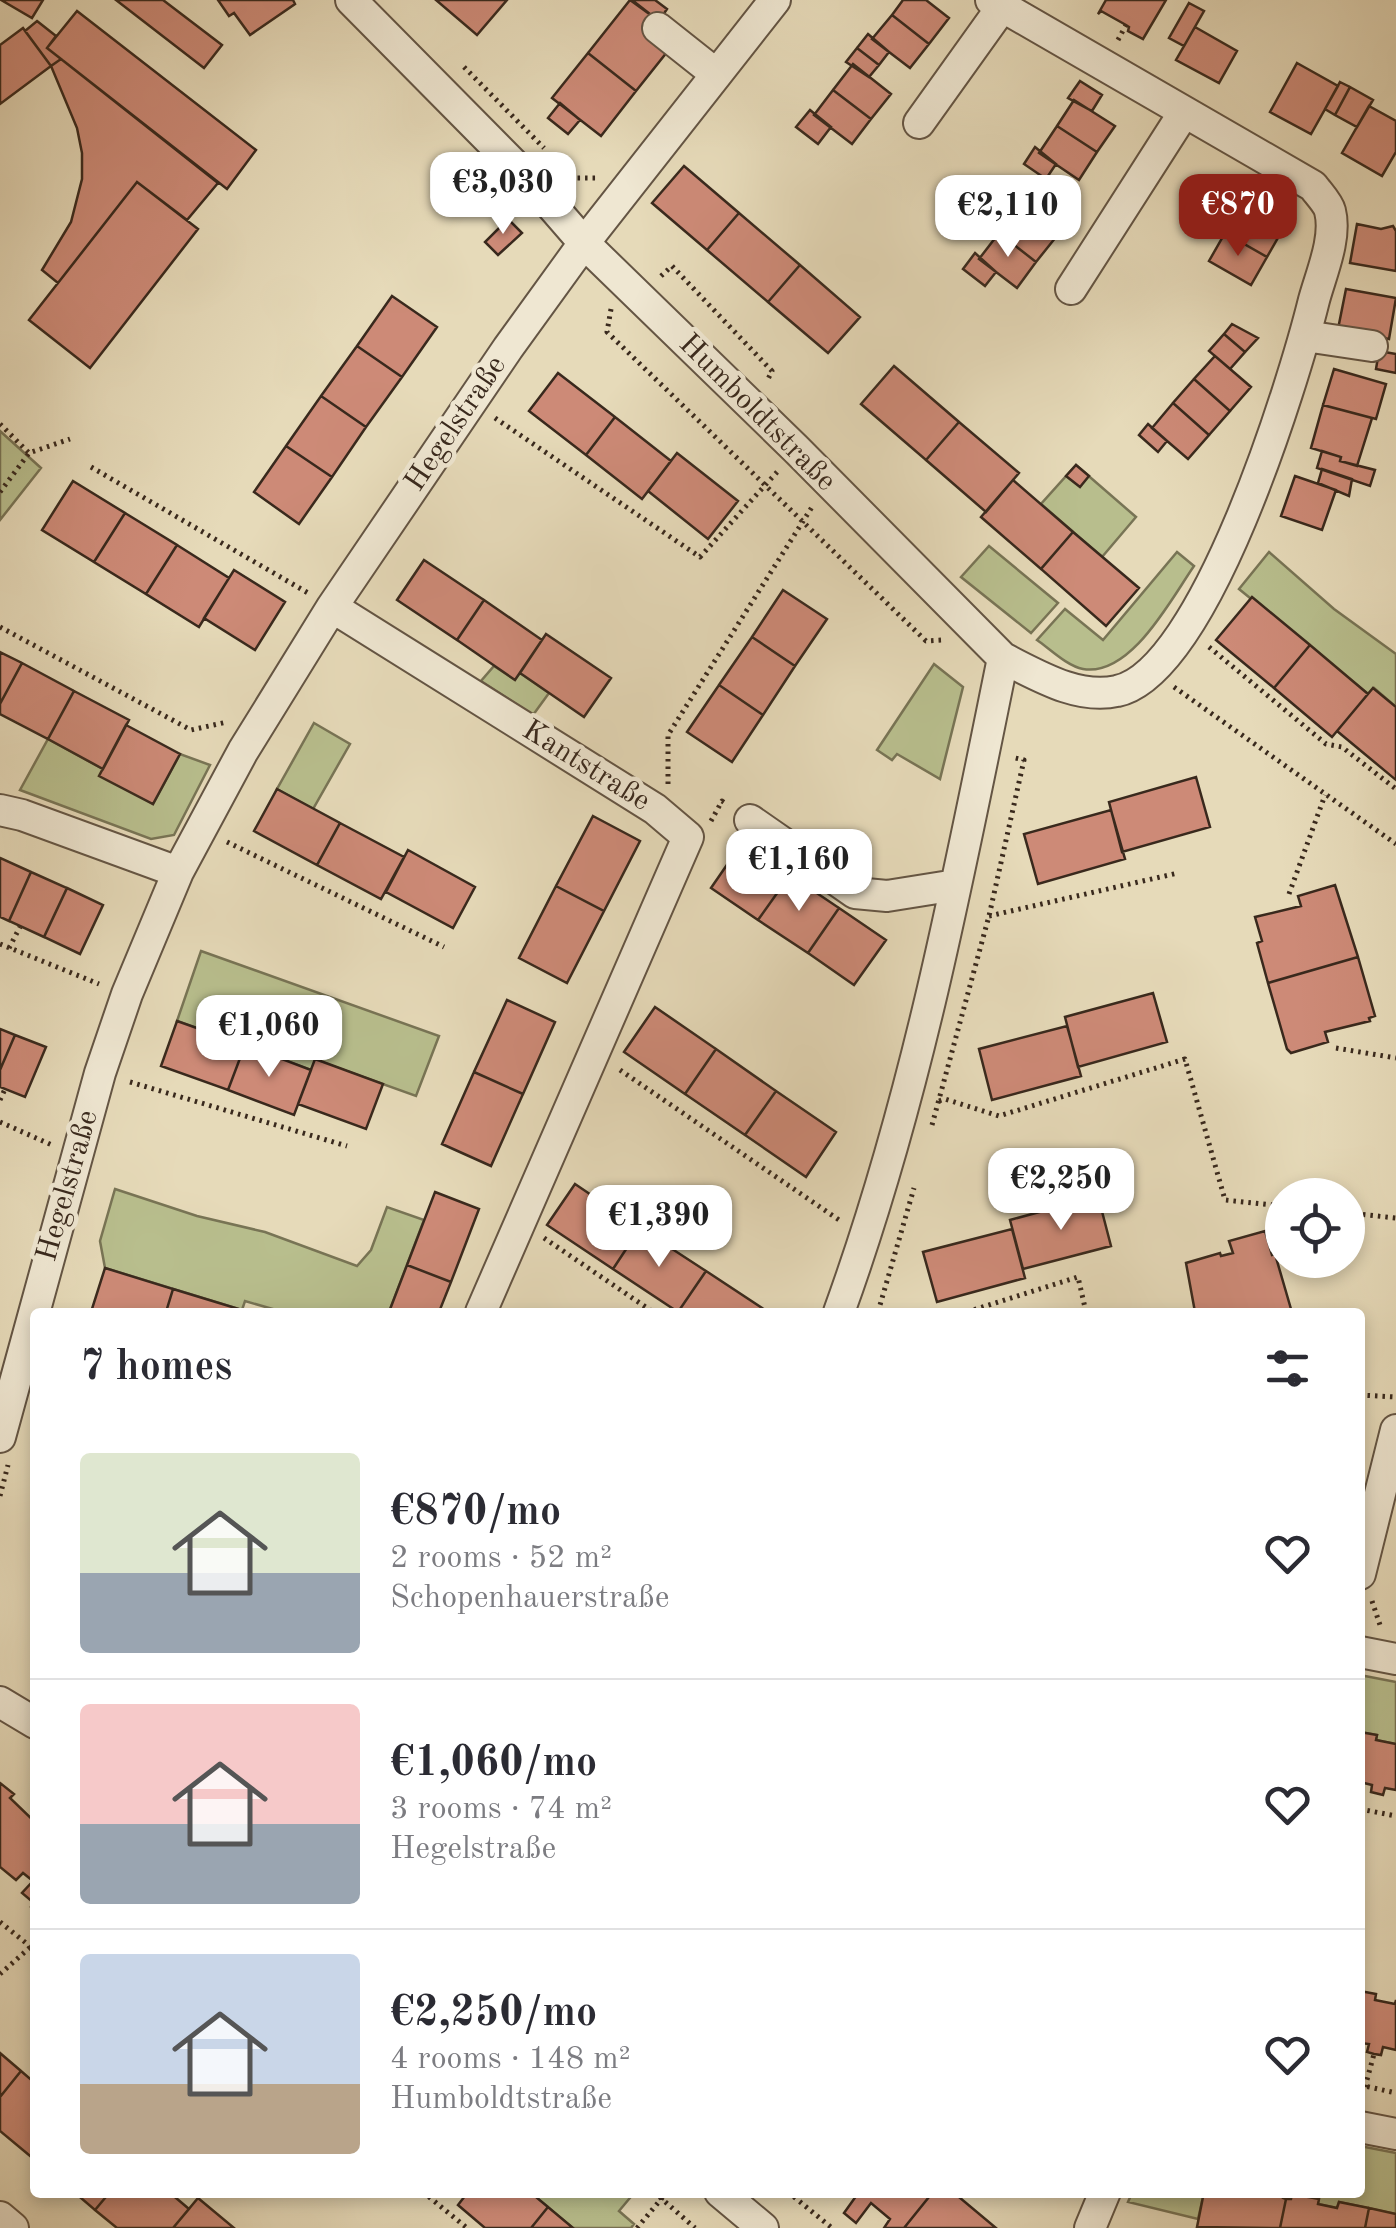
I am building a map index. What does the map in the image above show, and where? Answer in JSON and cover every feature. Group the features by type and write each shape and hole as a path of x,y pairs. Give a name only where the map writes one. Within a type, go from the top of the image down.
{"street":[{"name":"Humboldtstraße","path":"352,0 532,183 584,243 796,449 1002,658 1048,681 1091,693 1120,691 1150,672"},
{"name":"Hegelstraße","path":"38,1308 76,1155 127,994 178,872 243,751 332,607 584,243 775,0"},
{"path":"920,123 996,3 1312,186 1330,209 1329,242 1305,336 1258,477 1225,555 1185,627 1150,672"},
{"path":"658,28 716,74"},
{"path":"1072,289 1183,114"},
{"path":"1305,336 1372,346"},
{"name":"Kantstraße","path":"332,607 654,808 688,837 483,1308"},
{"path":"840,1308 908,1093 1002,658"},
{"path":"0,810 178,872"},
{"path":"750,820 855,893 887,896 956,885"},
{"name":"Hegelstraße","path":"0,1437 30,1338"},
{"path":"1365,1554 1396,1430"},
{"path":"1365,1653 1396,1659"},
{"path":"0,1702 30,1720"},
{"path":"1365,2128 1396,2134"},
{"path":"727,2198 763,2228"},
{"path":"1090,2228 1102,2198"},
{"path":"0,2217 13,2228"}],"path":[{"path":"455,58 573,178 604,178 621,195"},
{"path":"651,286 672,266 772,372 766,382"},
{"path":"612,304 607,332 926,641 946,640"},
{"path":"472,402 700,557 796,449"},
{"path":"0,424 29,453"},
{"path":"0,492 29,453 70,439"},
{"path":"91,467 332,607"},
{"path":"654,808 670,781 668,736 796,529"},
{"path":"0,627 191,730 237,720 230,735"},
{"path":"1185,627 1326,744 1342,746 1396,789"},
{"path":"1150,672 1396,844"},
{"path":"929,1137 989,916 1024,760 997,754"},
{"path":"1289,894 1325,795"},
{"path":"202,830 444,947"},
{"path":"989,916 1178,873"},
{"path":"9,948 20,927"},
{"path":"0,944 127,994"},
{"path":"1336,1048 1396,1058"},
{"path":"593,1052 782,1178 836,1221 868,1230"},
{"path":"908,1093 945,1099 999,1116 1185,1058 1225,1200 1265,1204"},
{"path":"121,1079 347,1146"},
{"path":"0,1100 5,1088"},
{"name":"Hegelstraße","path":"0,1122 62,1149"},
{"path":"882,1308 919,1173"},
{"path":"1365,1215 1396,1218"},
{"path":"522,1222 647,1308"},
{"path":"980,1308 1078,1277 1085,1308"},
{"path":"1365,1395 1396,1397"},
{"path":"1365,1810 1396,1816"},
{"path":"0,1922 30,1943"},
{"path":"0,1974 30,1948"},
{"path":"1365,2080 1374,2054"},
{"path":"1365,2086 1396,2093"},
{"path":"431,2198 467,2228"},
{"path":"795,2198 832,2228"},
{"path":"637,2228 662,2199 696,2228"}],"green space":[{"path":"0,431 41,468 0,520"},
{"path":"1076,465 1136,517 1102,557 1041,504"},
{"path":"989,546 1058,603 1031,633 961,577"},
{"path":"1177,552 1194,566 1148,633 1117,661 1101,668 1083,669 1037,640 1065,609 1103,640"},
{"path":"1269,552 1334,609 1396,654 1396,707 1374,688 1368,694 1239,589"},
{"path":"934,664 963,687 940,779 897,754 892,760 877,750"},
{"path":"494,666 514,679 520,673 549,693 533,715 481,681"},
{"path":"314,723 350,744 313,809 277,789"},
{"path":"48,739 103,769 153,804 180,754 210,765 174,835 151,839 20,790"},
{"path":"201,951 439,1036 416,1096 316,1060 311,1070 177,1021"},
{"path":"115,1189 197,1216 265,1232 357,1266 371,1250 387,1207 424,1220 391,1308 269,1308 245,1301 243,1308 235,1308 105,1268 100,1241"},
{"path":"1365,1676 1396,1682 1396,1744 1376,1740 1377,1735 1365,1733"},
{"path":"1365,2147 1396,2153 1396,2214 1339,2202 1337,2208 1318,2204 1318,2199 1313,2198 1365,2198"},
{"path":"536,2198 630,2198 619,2211 634,2224 631,2228 573,2228"},
{"path":"1130,2198 1203,2198 1198,2219 1128,2202"}],"building":[{"path":"1,0 43,0 32,18"},
{"path":"116,0 163,0 222,45 204,68"},
{"path":"218,0 293,0 295,4 250,35 234,13 229,16"},
{"path":"436,0 507,0 477,35"},
{"path":"630,0 659,21 671,47 636,91 588,53"},
{"path":"632,0 655,0 667,9 659,21"},
{"path":"903,0 926,0 949,18 929,44 892,15"},
{"path":"1106,0 1166,0 1143,39 1101,11 1098,14"},
{"path":"1189,3 1204,11 1184,46 1169,38"},
{"path":"77,11 256,150 227,189 47,48"},
{"path":"892,15 929,44 910,68 872,39"},
{"path":"37,21 56,36 47,48 61,59 51,66 25,31"},
{"path":"1195,27 1237,51 1219,83 1176,60"},
{"path":"23,28 51,66 0,104 0,45"},
{"path":"868,34 889,52 879,65 857,48"},
{"path":"857,48 879,65 869,77 846,62"},
{"path":"588,53 636,91 601,136 552,98"},
{"path":"61,59 218,183 187,220 137,182 58,283 42,270 71,222 82,179 77,128 51,66"},
{"path":"1297,63 1338,86 1311,134 1270,112"},
{"path":"853,64 891,94 871,119 833,90"},
{"path":"1080,81 1102,95 1092,111 1068,98"},
{"path":"1340,82 1350,87 1335,115 1325,109"},
{"path":"1350,87 1373,100 1357,127 1335,115"},
{"path":"833,90 871,119 852,144 814,115"},
{"path":"1074,100 1115,126 1097,152 1057,126"},
{"path":"560,103 580,120 568,134 548,118"},
{"path":"1369,106 1396,121 1396,152 1382,176 1342,153"},
{"path":"810,110 831,127 818,144 796,127"},
{"path":"1057,126 1097,152 1079,180 1039,153"},
{"path":"1035,147 1056,164 1046,179 1024,164"},
{"path":"684,166 739,213 707,250 652,203"},
{"path":"137,182 198,229 90,368 29,320"},
{"path":"1244,187 1268,200 1259,216 1234,204"},
{"path":"1025,190 1046,206 1035,220 1013,205"},
{"path":"1241,205 1283,229 1267,257 1225,233"},
{"path":"1019,208 1056,237 1036,262 999,233"},
{"path":"739,213 800,265 768,302 707,250"},
{"path":"508,219 522,233 498,255 485,242"},
{"path":"1357,224 1381,229 1393,226 1396,271 1350,263"},
{"path":"999,233 1036,262 1017,288 979,259"},
{"path":"1225,233 1267,257 1251,285 1209,261"},
{"path":"975,253 996,272 985,286 963,269"},
{"path":"800,265 860,317 828,353 768,302"},
{"path":"1346,289 1396,298 1389,339 1338,329"},
{"path":"392,296 437,327 402,377 357,346"},
{"path":"1232,324 1258,338 1245,352 1224,334"},
{"path":"1224,334 1245,352 1230,369 1209,351"},
{"path":"357,346 402,377 366,427 321,396"},
{"path":"1379,351 1396,354 1396,373 1376,369"},
{"path":"1215,356 1251,387 1230,411 1194,379"},
{"path":"894,366 959,422 926,460 861,404"},
{"path":"1334,369 1386,384 1376,419 1323,405"},
{"path":"558,373 615,417 586,455 529,411"},
{"path":"1194,379 1230,411 1209,435 1173,403"},
{"path":"321,396 366,427 332,477 286,446"},
{"path":"1173,403 1209,435 1188,459 1152,428"},
{"path":"1323,405 1372,418 1357,466 1311,448"},
{"path":"615,417 671,461 642,499 586,455"},
{"path":"959,422 1019,473 986,512 926,460"},
{"path":"1148,424 1167,441 1158,452 1139,435"},
{"path":"286,446 332,477 299,524 254,492"},
{"path":"1322,451 1341,457 1340,461 1375,470 1370,486 1317,468"},
{"path":"677,453 738,501 708,539 648,491"},
{"path":"1076,465 1089,476 1080,487 1066,476"},
{"path":"1322,469 1352,479 1349,496 1318,483"},
{"path":"1295,476 1336,490 1322,530 1281,516"},
{"path":"1013,480 1073,532 1041,569 981,517"},
{"path":"73,481 125,513 94,562 42,530"},
{"path":"125,513 177,545 146,594 94,562"},
{"path":"1073,532 1139,588 1106,626 1041,569"},
{"path":"177,545 229,578 199,627 146,594"},
{"path":"424,560 484,600 457,640 397,600"},
{"path":"234,570 285,602 255,650 204,618"},
{"path":"783,590 827,619 795,666 752,637"},
{"path":"1252,597 1310,645 1274,688 1216,640"},
{"path":"484,600 542,640 515,680 457,640"},
{"path":"546,634 611,678 584,717 520,673"},
{"path":"752,637 795,666 763,715 719,685"},
{"path":"1310,645 1368,694 1332,737 1274,688"},
{"path":"0,652 22,663 0,704"},
{"path":"22,663 74,691 48,739 0,714 0,704"},
{"path":"719,685 763,715 732,762 687,732"},
{"path":"1373,688 1396,707 1396,780 1337,731"},
{"path":"74,691 129,720 103,769 48,739"},
{"path":"126,725 180,754 153,804 99,776"},
{"path":"1196,777 1210,827 1122,852 1109,802"},
{"path":"277,789 340,823 317,865 254,831"},
{"path":"1111,810 1125,859 1038,884 1024,834"},
{"path":"593,816 640,841 604,911 556,886"},
{"path":"340,823 404,857 381,899 317,865"},
{"path":"742,843 790,875 758,920 711,888"},
{"path":"408,850 475,887 453,928 386,892"},
{"path":"0,858 31,872 9,921 0,917"},
{"path":"31,872 67,888 44,937 9,921"},
{"path":"790,875 839,908 808,953 758,920"},
{"path":"1335,885 1358,957 1268,983 1257,943 1262,941 1255,917 1301,906 1298,896"},
{"path":"556,886 604,911 567,983 519,958"},
{"path":"67,888 103,905 80,954 44,937"},
{"path":"839,908 886,940 854,985 808,953"},
{"path":"1358,957 1375,1016 1370,1021 1325,1032 1328,1042 1291,1053 1268,983"},
{"path":"1153,993 1167,1042 1078,1067 1065,1017"},
{"path":"507,1000 555,1022 523,1094 474,1072"},
{"path":"655,1007 716,1049 685,1094 624,1052"},
{"path":"177,1021 245,1045 228,1090 161,1066"},
{"path":"1067,1026 1081,1076 992,1100 979,1049"},
{"path":"0,1029 15,1035 0,1070"},
{"path":"15,1035 46,1047 25,1097 0,1087 0,1070"},
{"path":"245,1045 311,1070 294,1115 228,1090"},
{"path":"716,1049 776,1091 745,1135 685,1094"},
{"path":"315,1059 383,1084 366,1129 298,1104"},
{"path":"474,1072 523,1094 491,1166 442,1144"},
{"path":"776,1091 836,1132 806,1177 745,1135"},
{"path":"575,1184 640,1228 613,1269 547,1225"},
{"path":"435,1192 479,1209 451,1282 407,1265"},
{"path":"1098,1196 1111,1246 1023,1269 1010,1220"},
{"path":"640,1228 706,1271 681,1308 672,1308 613,1269"},
{"path":"1012,1229 1025,1278 937,1302 923,1252"},
{"path":"1265,1231 1265,1278 1282,1278 1291,1308 1194,1308 1186,1263 1233,1253 1229,1241"},
{"path":"407,1265 451,1282 441,1308 391,1308"},
{"path":"105,1268 173,1289 167,1308 92,1308"},
{"path":"706,1271 762,1308 681,1308"},
{"path":"173,1289 235,1308 167,1308"},
{"path":"1365,1733 1396,1744 1396,1790 1385,1788 1383,1795 1371,1792 1372,1785 1365,1783"},
{"path":"0,1783 14,1794 10,1798 30,1817 30,1879 23,1873 16,1880 0,1867"},
{"path":"1365,1992 1376,1994 1375,2000 1395,2004 1396,2000 1396,2050 1383,2047 1381,2055 1374,2054 1367,2052 1369,2044 1365,2044"},
{"path":"0,2053 21,2071 0,2097"},
{"path":"21,2071 30,2079 30,2156 0,2131 0,2097"},
{"path":"81,2198 105,2198 95,2210"},
{"path":"105,2198 176,2198 189,2209 173,2228 117,2228 95,2210"},
{"path":"198,2198 234,2228 173,2228"},
{"path":"463,2198 537,2198 548,2207 531,2228 485,2228 458,2205"},
{"path":"855,2198 928,2198 904,2228 884,2228 890,2219 871,2203 856,2223 844,2213"},
{"path":"928,2198 960,2198 996,2228 904,2228"},
{"path":"1203,2198 1286,2199 1280,2228 1197,2227"},
{"path":"1286,2199 1319,2199 1318,2204 1337,2208 1339,2202 1369,2208 1365,2228 1280,2228"},
{"path":"548,2207 573,2228 531,2228"},
{"path":"1369,2208 1396,2214 1396,2228 1365,2228"}]}
